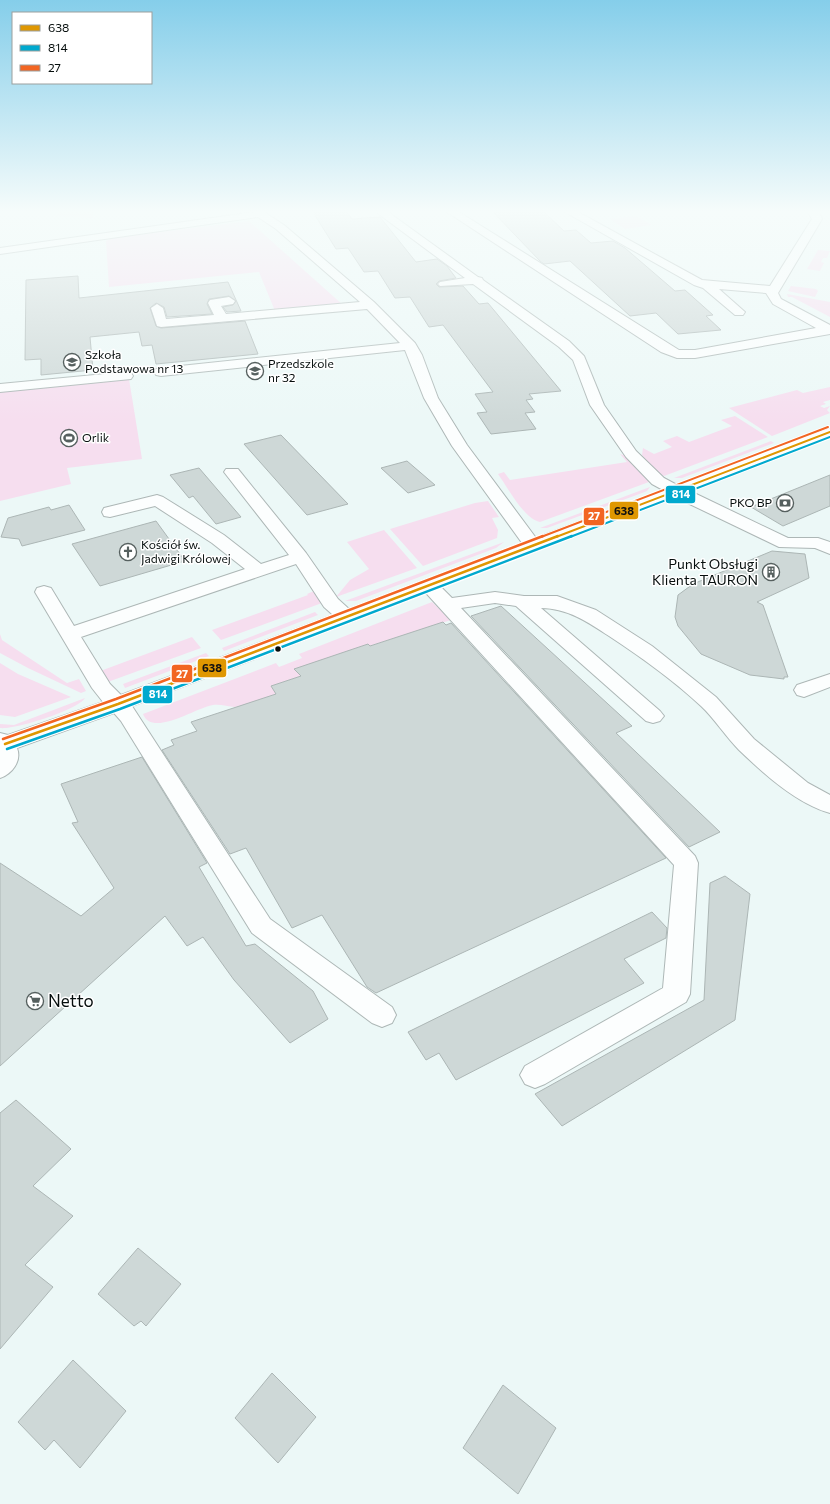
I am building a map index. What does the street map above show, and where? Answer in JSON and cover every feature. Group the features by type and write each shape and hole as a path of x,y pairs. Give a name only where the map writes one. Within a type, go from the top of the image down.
{"street":[{"path":"344,282 397,330 410,346 415,355 431,398 460,446 533,546"},
{"path":"444,284 459,282"},
{"path":"481,282 554,336 579,360 597,405 631,454 658,481 675,491 785,543 826,543"},
{"path":"562,282 666,349 677,354 706,353 830,330"},
{"path":"699,282 707,285 774,290"},
{"path":"779,282 773,295 777,301 830,330"},
{"path":"707,285 739,312"},
{"path":"222,318 214,303 229,301"},
{"path":"157,308 161,323 370,305"},
{"path":"161,372 410,346"},
{"path":"0,388 126,376"},
{"path":"0,770 8,760 9,751 3,742 118,704 830,432"},
{"path":"232,472 300,557 330,603 346,617"},
{"path":"110,512 157,500 218,539 258,571"},
{"path":"69,634 300,557"},
{"path":"429,586 686,863 676,994 534,1075"},
{"path":"44,592 102,688 129,716 261,926 382,1015"},
{"path":"448,605 484,597 500,596 523,602 557,602 589,614 645,650 709,702 746,744 800,789 830,804"},
{"path":"523,602 653,716"},
{"path":"804,690 830,680"}],"shaded area":[{"path":"109,282 157,282 109,287"},
{"path":"263,282 317,282 343,305 275,311"},
{"path":"791,286 816,289 818,291 815,297 788,291"},
{"path":"787,294 830,302 830,317 792,297 788,297"},
{"name":"Orlik","path":"129,379 142,459 67,468 71,484 0,501 0,392"},
{"path":"830,387 830,400 823,402 826,404 820,406 824,408 830,406 827,410 830,413 772,436 729,408 797,390 803,393"},
{"path":"735,416 768,437 664,476 656,471 642,455 643,448 654,454 672,447 663,441 677,436 689,442 732,426 721,420"},
{"path":"771,441 774,443 682,478 674,478"},
{"path":"620,454 626,456 649,482 540,522 534,520 522,509 498,474 504,472 510,480 627,462"},
{"path":"650,487 647,491 642,493 547,528 540,528"},
{"path":"488,501 499,517 492,518 498,530 497,538 423,566 390,529 475,503"},
{"path":"384,530 417,568 336,597 350,580 369,569 347,542"},
{"path":"504,542 496,548 356,601 345,601"},
{"path":"314,591 322,603 221,640 212,630 308,595 307,594"},
{"path":"432,602 451,620 369,646 351,659 271,686 276,694 251,704 235,707 213,705 175,719 155,723 148,721 143,714 276,663 279,667 302,658 299,654"},
{"path":"315,612 318,615 224,651 222,648"},
{"path":"0,634 2,640 67,683 79,679 86,691 81,693 0,653"},
{"path":"192,637 201,648 105,683 101,675 103,670"},
{"path":"206,653 209,656 125,688 123,684"},
{"path":"0,663 18,674 71,697 15,717 0,715"},
{"path":"85,698 71,708 32,723 8,728 0,728 0,724 14,725"}],"building":[{"path":"26,282 78,282 79,298 228,282 241,311 227,312 223,307 233,305 236,301 229,296 209,299 207,304 212,314 167,317 164,307 156,303 150,308 156,326 161,328 245,321 258,354 156,364 152,345 142,346 139,332 90,337 93,370 41,375 41,359 25,360"},
{"path":"385,282 438,282 436,284 439,287 463,286 479,304 488,303 561,391 529,394 533,399 526,400 535,412 525,413 536,429 491,434 477,413 487,412 475,394 493,392 443,325 429,327 410,297 395,298"},
{"path":"593,282 665,282 675,291 685,290 713,315 706,316 721,330 678,334 656,313 630,316"},
{"path":"281,435 348,504 307,515 244,444"},
{"path":"407,461 435,485 408,493 381,468"},
{"path":"199,468 241,517 216,524 193,496 189,498 170,475"},
{"path":"830,475 830,506 783,526 751,507"},
{"path":"69,505 85,530 22,546 19,539 1,537 8,518 49,507 51,510"},
{"name":"Kościół św. Jadwigi Królowej","path":"156,521 185,561 100,586 72,544"},
{"path":"772,551 805,554 809,578 757,602 763,605 788,677 784,677 784,679 750,675 701,654 678,626 675,617 678,595 693,584"},
{"path":"501,606 632,726 616,733 720,832 689,847 471,616"},
{"path":"443,622 446,625 451,623 666,858 376,993 367,987 322,915 292,928 246,848 230,854 162,750 174,745 171,740 197,731 191,722 276,694 271,686 301,676 294,669 368,644 370,646"},
{"path":"142,757 207,863 199,867 246,946 255,944 313,991 328,1019 290,1043 234,980 203,937 187,946 165,916 0,1066 0,863 81,916 114,888 72,823 78,822 61,784"},
{"path":"725,876 750,894 735,1020 562,1126 535,1094 704,1000 710,883"},
{"path":"652,912 667,928 666,938 624,959 644,983 456,1080 439,1053 426,1060 408,1032"},
{"path":"16,1100 71,1149 33,1186 73,1216 25,1265 53,1287 0,1349 0,1113"},
{"path":"138,1248 181,1284 146,1326 141,1321 134,1326 98,1294"},
{"path":"73,1360 126,1411 80,1468 54,1440 45,1450 18,1422"},
{"path":"272,1373 316,1417 278,1463 235,1418"},
{"path":"503,1385 556,1428 518,1494 463,1448"}],"transit line":[{"name":"27","path":"3,739 116,699 828,427"},
{"name":"638","path":"5,744 118,704 830,432"},
{"name":"814","path":"7,749 120,709 830,437"}],"place":[{"name":"Szkoła Podstawowa nr 13","path":"72,362"},
{"name":"Przedszkole nr 32","path":"255,371"},
{"name":"Orlik","path":"69,438"},
{"name":"PKO BP","path":"785,503"},
{"name":"Kościół św. Jadwigi Królowej","path":"128,552"},
{"name":"Punkt Obsługi Klienta TAURON","path":"771,572"},
{"name":"Netto","path":"35,1001"}]}
